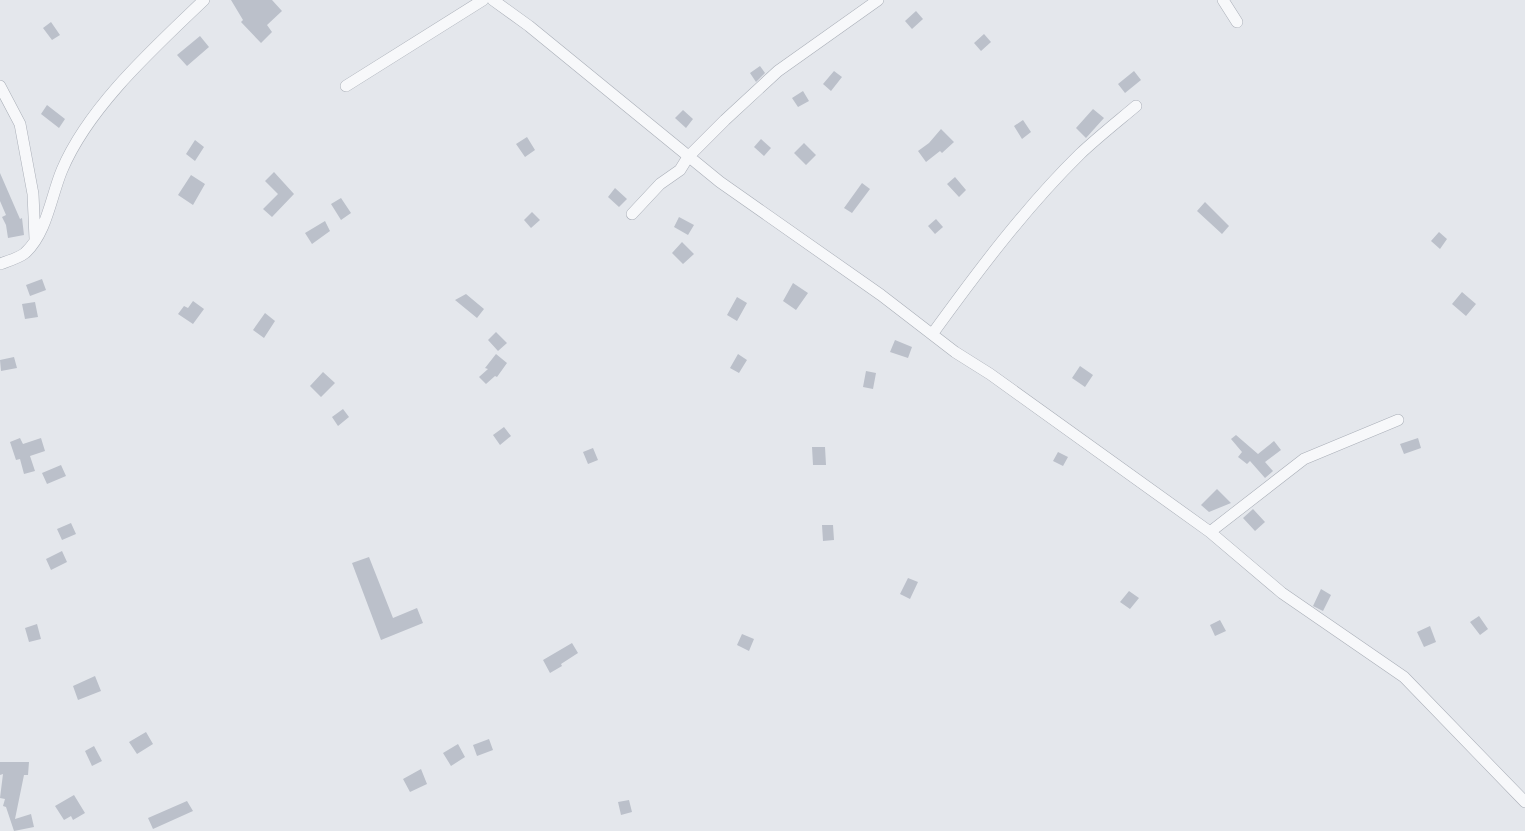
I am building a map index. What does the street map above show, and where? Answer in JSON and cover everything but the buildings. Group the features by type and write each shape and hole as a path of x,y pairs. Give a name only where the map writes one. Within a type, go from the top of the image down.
{"street":[{"path":"0,264 24,254 35,242 62,169 78,138 99,107 204,0"},
{"path":"346,86 483,0"},
{"path":"493,0 529,26 720,182 881,295 933,333 955,352 1008,386 1210,532 1282,593 1404,677 1525,802"},
{"path":"632,214 660,184 680,170 688,157 724,120 778,71 878,0"},
{"path":"1223,0 1237,22"},
{"path":"0,86 20,124 33,194 35,242"},
{"path":"933,333 980,268 1033,205 1080,154 1136,106"},
{"path":"1210,532 1304,459 1398,420"}]}
